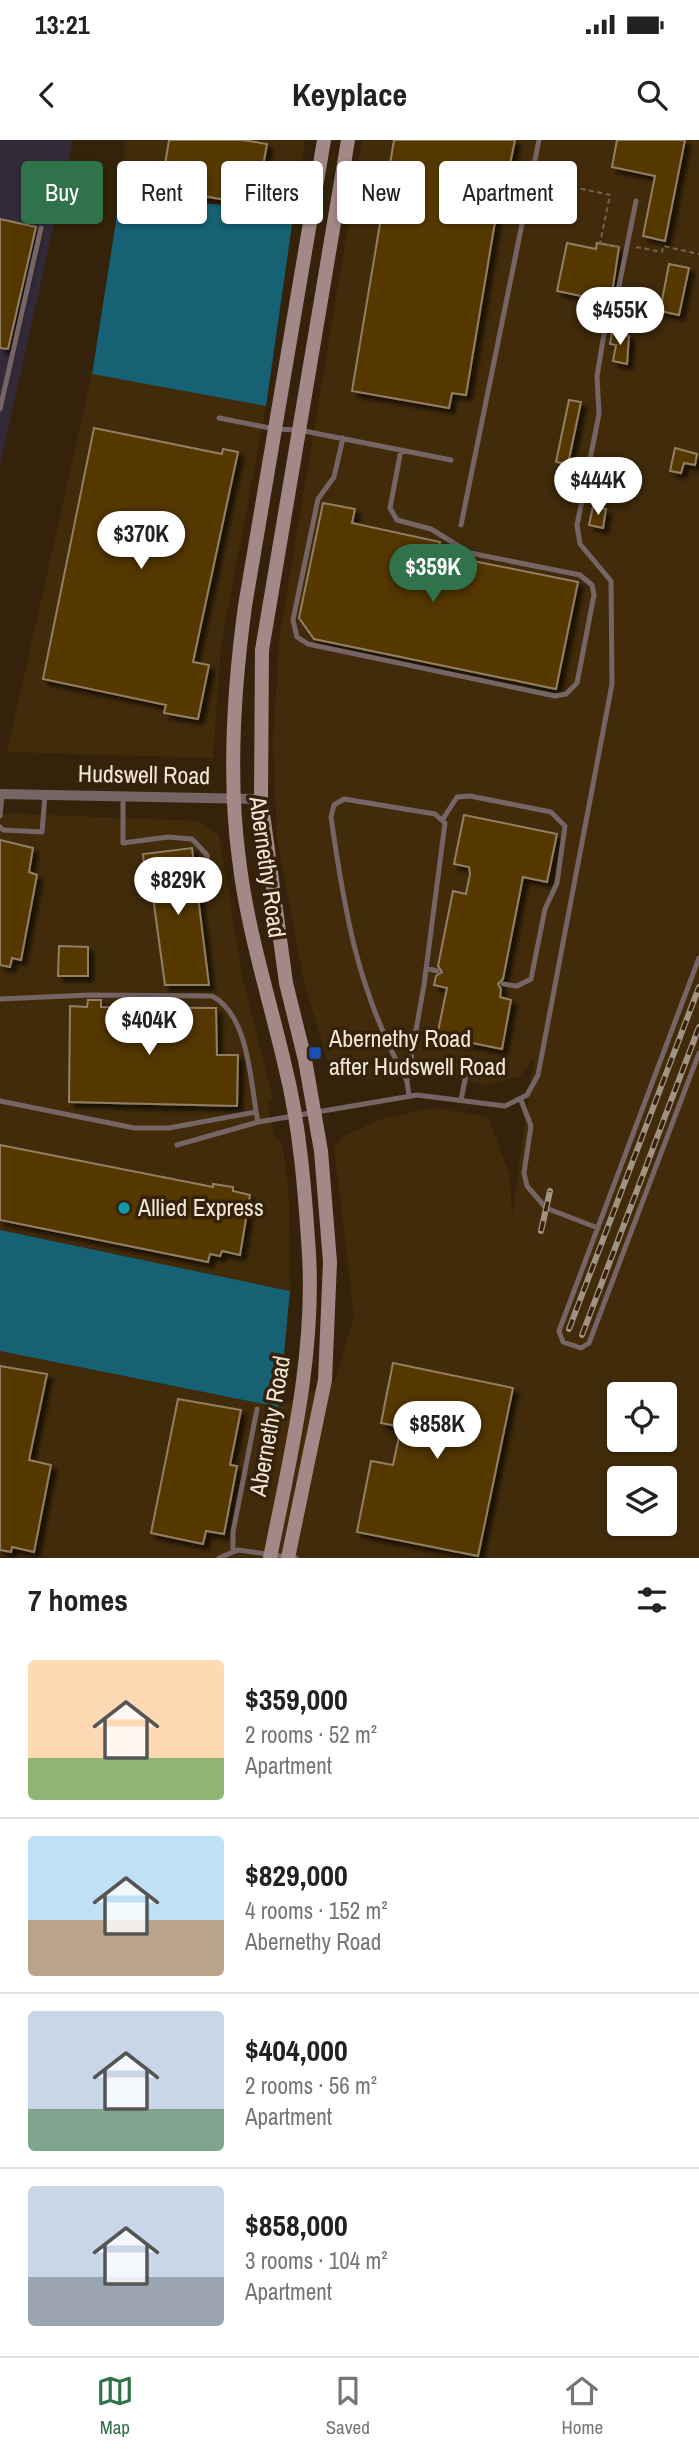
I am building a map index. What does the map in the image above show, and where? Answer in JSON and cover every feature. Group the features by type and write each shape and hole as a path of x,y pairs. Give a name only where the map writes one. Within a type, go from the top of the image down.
{"main road":[{"name":"Abernethy Road","path":"270,1556 305,1378 309,1256 295,1117 241,874 232,797 239,646 324,140"},
{"name":"Abernethy Road","path":"288,1558 325,1380 330,1262 316,1113 286,983 261,799 262,650 348,140"},
{"path":"305,1378 325,1380"}],"street":[{"name":"Hudswell Road","path":"1,793 261,799"}],"lane":[{"path":"535,161 539,140"},
{"path":"177,1145 258,1122 409,1096 426,1095 495,1106 521,1100 533,1087 538,1075 611,694 614,659 611,581 580,544 578,525 599,414 597,376 602,345 615,306 636,201"},
{"path":"461,524 522,224"},
{"path":"0,409 41,228"},
{"path":"219,418 275,429 299,429 451,460"},
{"path":"343,438 334,477 318,499 293,620 298,637 308,644 555,695 571,691 577,683 594,595 592,585 580,575 470,553 431,529 397,520 390,508 401,450"},
{"path":"0,816 1,793"},
{"path":"0,827 3,830 43,832 45,795"},
{"path":"123,796 123,843 167,837 192,839 206,855 211,891"},
{"path":"409,1096 407,1081 426,968 445,828 443,819 457,797 470,796 542,808 558,815 565,827 557,883 545,909 531,979 517,986 503,984"},
{"path":"407,1081 383,1033 355,956 331,817 338,801 351,799 435,814 443,819"},
{"path":"699,958 558,1334 562,1342 581,1348 589,1343 699,1053"},
{"path":"426,968 437,971"},
{"path":"0,999 212,996 224,1003 237,1022 258,1122"},
{"path":"461,1100 469,1060"},
{"path":"521,1100 530,1116 531,1126 524,1173 527,1186 546,1208 598,1228"},
{"path":"0,1101 134,1128 169,1128 256,1112"},
{"path":"233,1551 233,1532 257,1409"},
{"path":"219,1558 233,1551 296,1558"}],"path":[{"path":"577,188 610,195 600,243 662,251 663,246 699,254"}],"shaded area":[{"path":"0,140 73,140 68,161 21,161 21,224 54,224 0,464"},
{"path":"125,140 305,140 302,161 221,161 221,205 207,204 207,161 123,161"},
{"path":"362,140 699,140 699,1558 0,1558 0,1351 279,1407 335,1381 354,1315 334,1148 345,1135 385,1118 433,1108 488,1117 510,1176 512,1217 534,1057 520,1076 486,1085 423,1072 378,1080 347,1077 329,1064 304,983 277,837 273,743 279,642 348,224 425,224 425,161 359,161"},
{"path":"92,374 266,406 221,646 213,758 7,752"},
{"path":"0,813 199,821 219,835 244,985 273,1099 267,1101 274,1136 283,1146 289,1201 290,1291 0,1230"}],"water":[{"path":"207,204 221,205 221,224 292,224 266,406 92,374 117,215 117,224 207,224"},
{"path":"0,1230 290,1291 279,1407 0,1351"}],"building":[{"path":"169,140 243,140 267,144 264,161 221,161 221,199 207,197 207,161 166,161"},
{"path":"394,140 515,140 511,161 439,161 439,224 495,224 466,395 452,393 449,408 352,391 380,224 425,224 425,161 390,161"},
{"path":"617,140 685,140 665,241 643,236 655,176 612,167"},
{"path":"0,219 36,227 8,349 0,348"},
{"path":"567,243 596,249 597,243 619,247 612,293 609,293 606,308 602,308 599,324 581,321 586,297 557,291"},
{"path":"669,264 689,268 679,315 660,311"},
{"path":"612,332 629,336 627,364 613,361 616,345 610,344"},
{"path":"569,400 581,402 568,464 556,462"},
{"path":"94,428 222,454 223,449 238,452 193,662 209,665 198,719 164,713 166,705 43,679"},
{"path":"675,448 697,454 695,465 684,463 681,473 670,471"},
{"path":"323,503 355,509 352,523 440,542 438,554 578,582 556,689 314,639 299,618"},
{"path":"593,507 606,509 603,528 589,525"},
{"path":"464,815 557,834 547,882 523,877 503,979 498,984 501,989 500,997 511,1000 502,1049 437,1036 447,988 434,985 436,976 442,972 438,966 453,891 466,894 470,874 469,867 454,864"},
{"path":"0,840 33,848 29,872 37,875 21,960 12,958 10,967 0,965"},
{"path":"192,848 209,985 165,985 150,875 145,875 143,854"},
{"path":"59,946 88,947 88,976 58,976"},
{"path":"88,1000 101,1000 101,1007 216,1008 217,1055 238,1055 237,1106 69,1102 70,1006 87,1007"},
{"name":"Allied Express","path":"0,1145 213,1187 213,1184 233,1187 233,1191 250,1195 240,1255 222,1251 220,1256 210,1254 208,1262 0,1220"},
{"path":"393,1363 513,1388 478,1556 357,1532 371,1461 393,1465 401,1427 381,1423"},
{"path":"0,1366 47,1374 29,1460 51,1465 34,1552 12,1547 11,1552 0,1550"},
{"path":"178,1399 241,1410 230,1465 237,1466 224,1534 206,1531 203,1544 151,1533"}],"railway":[{"path":"569,1329 699,987"},
{"path":"582,1335 699,1027"},
{"path":"541,1231 550,1191"}],"place":[{"name":"Abernethy Road after Hudswell Road","path":"315,1053"},
{"name":"Allied Express","path":"124,1208"}]}
